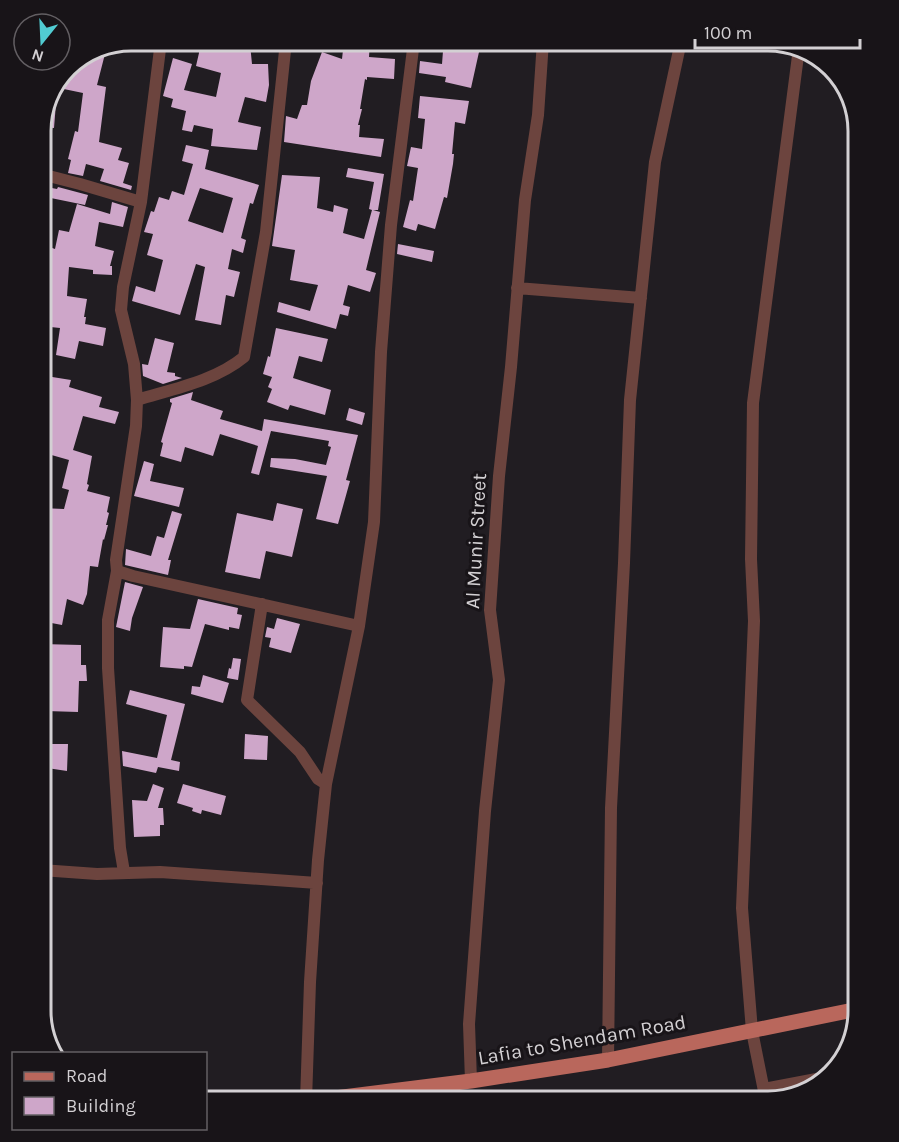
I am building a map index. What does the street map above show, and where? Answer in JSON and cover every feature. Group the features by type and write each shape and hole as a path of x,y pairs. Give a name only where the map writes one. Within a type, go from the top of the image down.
{"main road":[{"name":"Lafia to Shendam Road","path":"390,1091 471,1081 608,1059 848,1011"}],"street":[{"path":"124,872 120,848 108,668 108,620 117,571 116,560 136,426 137,400 134,364 121,310 123,287 141,202 160,51"},
{"path":"137,400 220,372 244,357 266,232 285,51"},
{"path":"308,1091 310,982 326,784 359,626 374,522 381,352 391,225 413,51"},
{"name":"Al Munir Street","path":"471,1081 469,1024 485,811 499,680 491,625 491,599 499,476 525,200 538,115 542,51"},
{"path":"608,1059 611,808 630,400 655,162 679,51"},
{"path":"764,1091 752,1031 742,908 754,621 751,559 753,403 798,57"},
{"path":"51,177 141,202"},
{"path":"517,288 641,298"},
{"path":"117,571 359,626"},
{"path":"262,604 247,699 300,752 318,779 326,784"},
{"path":"51,871 97,874 160,872 317,883"}],"building":[{"path":"199,51 251,51 252,64 268,64 269,85 266,102 245,97 238,122 261,127 257,150 211,146 213,129 194,125 192,132 182,130 186,111 171,107 173,99 163,96 173,58 192,64 184,90 216,97 221,73 196,66"},
{"path":"343,51 369,51 369,57 395,59 394,79 367,77 367,80 365,79 360,109 362,109 358,125 360,125 359,137 384,139 381,157 284,142 286,116 297,119 302,105 307,105 311,81 322,52 342,59"},
{"path":"443,51 479,52 471,88 445,82 446,77 419,73 420,61 442,64"},
{"path":"105,56 97,85 106,87 99,142 122,148 118,160 129,163 123,183 132,186 131,190 100,181 104,169 86,164 83,176 68,173 71,160 68,159 75,131 78,132 83,93 63,89 74,74 86,64"},
{"path":"420,96 469,101 465,124 455,122 453,164 447,198 444,197 435,229 418,224 416,231 403,227 410,200 413,201 418,168 407,166 411,147 422,149 425,119 418,118"},
{"path":"56,104 54,128 51,128 51,125"},
{"path":"186,145 209,150 205,169 259,185 253,204 250,203 241,238 246,240 243,253 232,249 228,269 240,272 234,297 226,295 221,325 195,320 205,267 196,264 180,315 132,301 136,286 155,292 163,260 147,255 153,234 144,232 151,211 154,212 159,197 169,200 172,191 184,195 193,164 182,161","holes":["200,188 233,198 223,233 188,221"]},
{"path":"348,168 384,174 378,210 373,210 380,212 366,270 376,273 370,292 348,285 343,305 350,307 348,316 340,314 336,329 277,312 279,302 310,311 318,285 290,280 295,250 272,246 282,175 320,177 317,208 333,212 334,205 348,209 343,233 364,239 372,210 369,209 374,182 346,177"},
{"path":"58,187 88,195 85,205 51,198 51,188 57,189"},
{"path":"112,202 128,207 123,227 99,222 95,246 114,251 110,266 112,266 112,275 93,274 93,270 69,267 67,296 87,299 85,324 106,328 103,346 79,341 75,359 56,355 60,328 51,327 51,248 55,249 59,230 69,232 77,204 110,214"},
{"path":"398,244 434,251 432,262 397,254"},
{"path":"276,328 328,339 322,362 299,356 293,378 331,390 325,415 290,405 288,410 267,402 272,389 268,387 272,377 263,374 268,356 270,357"},
{"path":"155,338 174,343 167,372 175,373 175,376 182,378 163,384 143,376 142,364 148,365"},
{"path":"51,377 71,380 69,387 102,397 99,407 119,412 115,424 83,416 73,450 92,456 87,491 110,497 107,512 109,513 98,567 90,566 87,594 83,605 67,599 62,625 51,623 51,508 64,509 69,490 62,488 69,460 51,455"},
{"path":"193,392 191,400 223,411 220,419 262,431 264,419 358,435 346,480 350,481 338,524 316,519 327,476 270,467 271,458 295,459 326,465 331,447 328,446 329,441 271,431 259,475 251,473 258,446 220,434 213,456 185,447 181,462 160,456 163,443 161,442 172,403 170,399"},
{"path":"349,408 365,413 362,425 346,420"},
{"path":"144,461 154,464 150,481 184,488 179,507 134,496"},
{"path":"277,503 303,509 292,557 266,551 260,579 225,572 237,513 273,521"},
{"path":"172,511 182,514 168,560 171,560 168,575 125,565 126,549 151,556 157,536 164,538"},
{"path":"125,582 143,587 130,631 116,627"},
{"path":"198,599 238,608 237,614 242,615 239,629 229,627 229,630 205,624 192,667 184,666 184,669 160,667 163,627 190,629"},
{"path":"277,618 300,624 291,653 269,647 271,638 265,637 267,627 274,629"},
{"path":"51,644 81,645 81,665 86,665 87,681 79,681 78,712 51,711"},
{"path":"233,658 241,659 238,680 227,678"},
{"path":"203,675 229,683 223,703 191,694 192,686 200,687"},
{"path":"130,690 185,704 171,760 180,762 179,771 158,767 156,773 123,766 122,751 157,758 167,715 126,704"},
{"path":"245,734 268,736 267,760 244,759"},
{"path":"51,744 68,744 67,771 51,769"},
{"path":"153,784 164,788 158,808 163,808 164,825 160,825 160,836 134,837 132,800 147,801"},
{"path":"183,784 226,796 221,815 202,810 201,814 192,811 193,808 177,803"}]}
